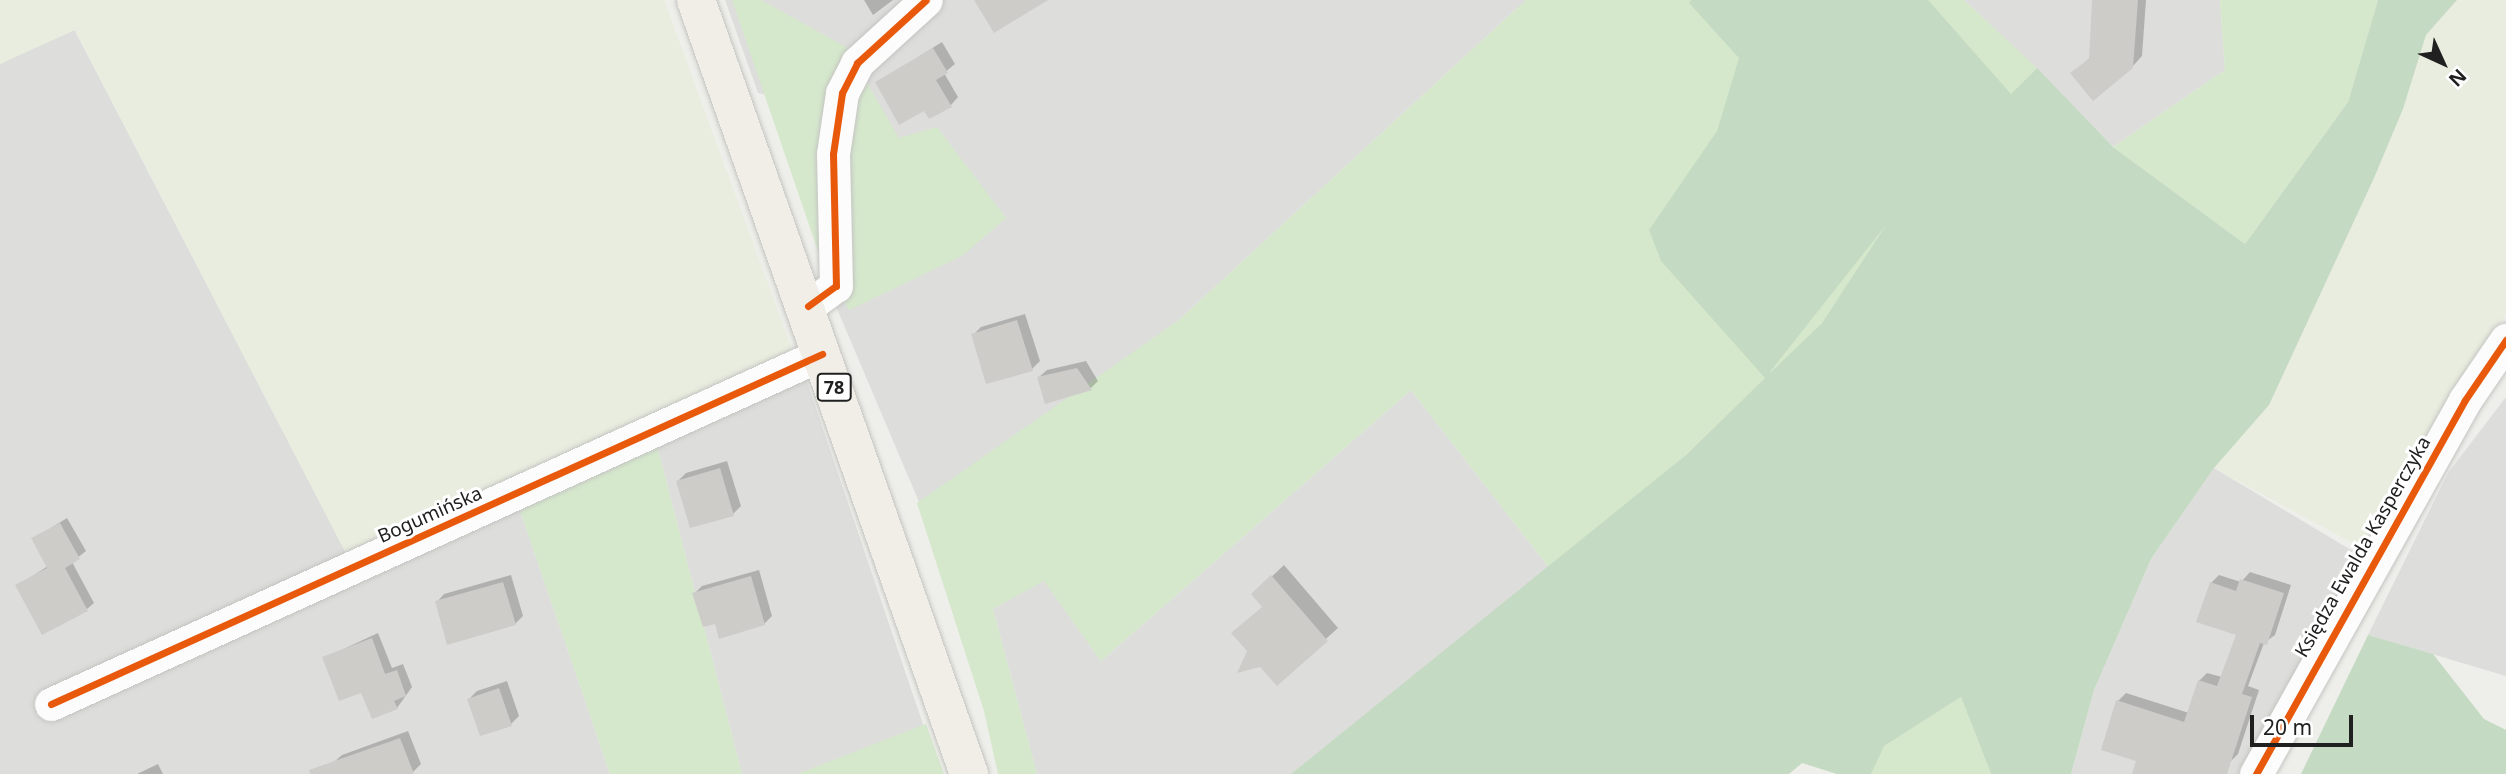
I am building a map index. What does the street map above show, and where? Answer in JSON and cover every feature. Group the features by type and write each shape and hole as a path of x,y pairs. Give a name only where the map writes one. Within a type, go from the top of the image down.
{"main road":[{"name":"78","path":"696,0 808,306 822,354 969,774"}],"street":[{"path":"808,306 835,286 833,154 842,93 857,63 926,0"},
{"name":"Księdza Ewalda Kasperczyka","path":"2256,774 2465,400 2506,340"},
{"name":"Bogumińska","path":"51,704 822,354"}],"shaded area":[{"path":"0,0 664,0 795,358 353,567 75,30 0,64"},
{"path":"725,0 1526,0 1179,320 922,509 835,304 786,99 758,93"},
{"path":"1964,0 2220,0 2225,70 2113,147"},
{"path":"2457,0 2506,0 2506,314 2440,415 2362,548 2214,468 2269,405 2374,178 2403,109 2426,35"},
{"path":"74,29 353,566 514,493 610,774 0,774 0,64"},
{"path":"803,370 925,730 802,774 742,774 653,430"},
{"path":"1411,390 1550,569 1291,774 1037,774 993,609 1044,580 1101,661"},
{"path":"2506,397 2506,676 2368,635 2448,473"},
{"path":"2214,468 2361,556 2243,774 2071,774 2094,690 2151,559"}],"green space":[{"path":"732,0 761,0 846,47 899,138 937,127 1006,218 962,256 849,310 819,254"},
{"path":"1526,0 1964,0 2037,68 1894,214 1822,323 1686,455 1550,569 1411,390 1101,661 1044,581 993,609 1037,774 998,774 984,711 917,503 1179,320"},
{"path":"1691,0 1928,0 2011,94 2037,68 2113,147 2245,244 2348,102 2378,0 2457,0 2426,35 2403,109 2374,178 2269,405 2214,468 2151,559 2094,690 2071,774 1991,774 1961,697 1884,746 1871,774 1837,774 1802,763 1789,774 1291,774 1686,455 1765,378 1661,261 1649,230 1717,131 1739,58 1689,3","holes":["1886,225 1822,323 1770,373"]},
{"path":"2220,0 2378,0 2348,102 2245,244 2113,147 2225,70"},
{"path":"653,430 742,774 610,774 514,493"},
{"path":"2368,635 2433,654 2484,719 2506,730 2506,774 2301,774"},
{"path":"1961,697 1991,774 1871,774 1883,746"},
{"path":"926,724 944,774 797,774"}],"building":[{"path":"974,0 1048,0 994,33"},
{"path":"2092,0 2138,0 2133,68 2093,101 2070,73 2089,59"},
{"path":"933,48 948,73 936,80 952,107 929,119 924,111 899,125 875,82"},
{"path":"1017,320 1033,371 986,384 971,334"},
{"path":"1077,368 1092,390 1045,404 1037,377"},
{"path":"720,468 734,516 690,528 676,481"},
{"path":"60,523 80,559 65,568 88,611 42,635 15,585 47,568 31,538"},
{"path":"1271,575 1328,641 1277,686 1260,667 1237,673 1247,651 1231,633 1262,607 1251,594"},
{"path":"751,576 765,625 719,639 715,624 703,627 692,593"},
{"path":"2240,579 2284,593 2267,645 2260,643 2242,694 2252,697 2227,774 2132,774 2136,761 2101,750 2116,700 2184,722 2198,680 2217,686 2236,635 2196,622 2210,582 2236,591"},
{"path":"503,582 516,625 447,645 435,601"},
{"path":"372,638 385,674 397,670 406,696 394,701 398,709 372,719 361,693 339,701 322,657"},
{"path":"499,688 512,726 480,736 467,699"},
{"path":"400,738 414,774 310,774 309,770"}],"cycle path":[{"path":"808,306 836,286 833,154 842,93 857,63 926,0"},
{"path":"2256,774 2465,400 2506,340"},
{"path":"51,704 822,354"}]}
